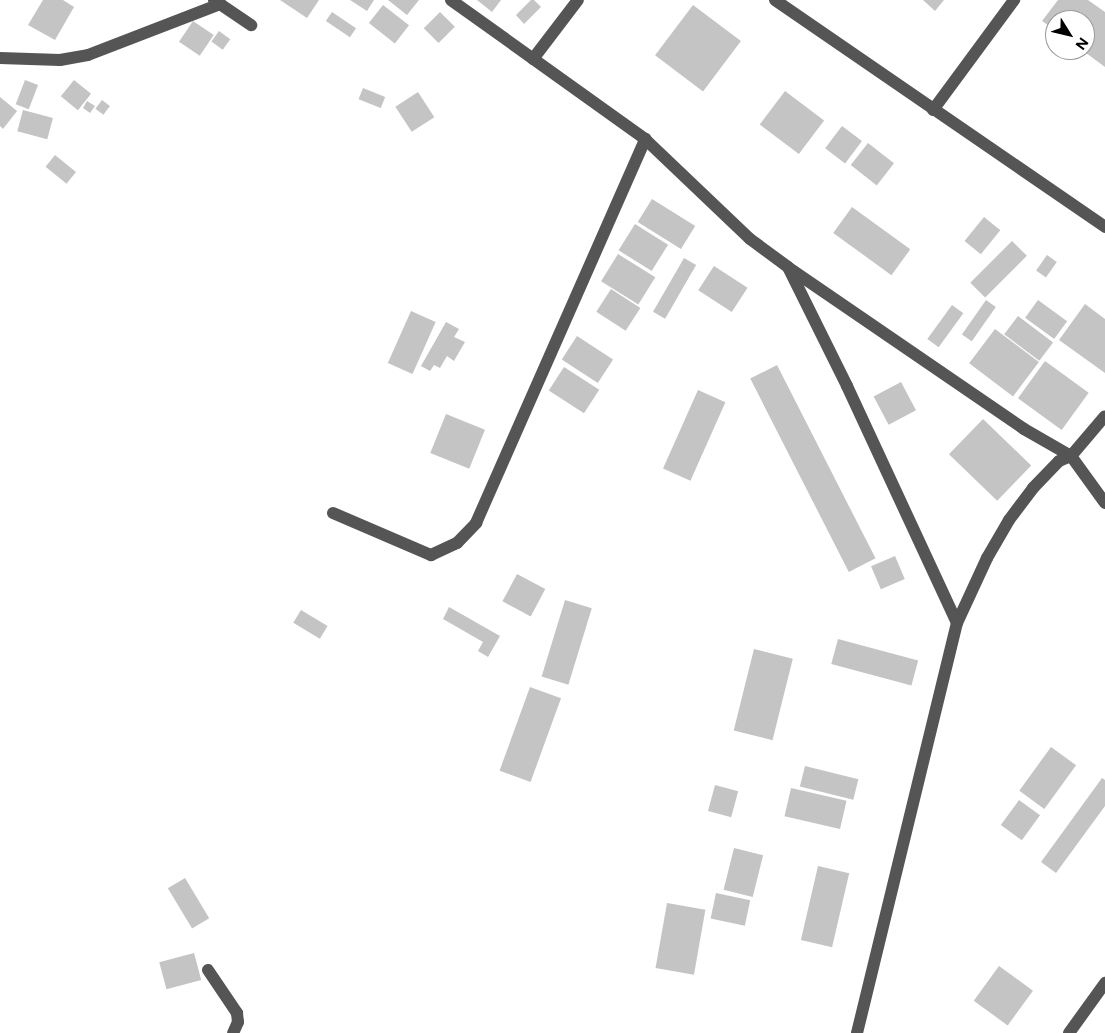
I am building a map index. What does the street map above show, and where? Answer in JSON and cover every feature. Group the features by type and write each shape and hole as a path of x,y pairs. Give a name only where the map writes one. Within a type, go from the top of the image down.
{"street":[{"path":"451,0 645,138 750,239 788,267 1024,429 1071,456 1105,503"},
{"path":"533,59 578,0"},
{"path":"775,0 1105,227"},
{"path":"934,110 1014,0"},
{"path":"0,58 60,60 88,55 217,2 251,25"},
{"path":"333,513 431,555 457,543 476,523 645,138"},
{"path":"788,267 847,386 957,623"},
{"path":"857,1033 957,623 987,558 1009,520 1034,488 1059,461 1071,456 1105,416"},
{"path":"208,970 236,1013 238,1022 233,1033"},
{"path":"1069,1033 1105,983"}],"building":[{"path":"43,0 63,0 74,7 55,40 28,25"},
{"path":"280,0 319,0 307,18"},
{"path":"350,0 374,0 367,11"},
{"path":"388,0 419,0 407,15"},
{"path":"477,0 501,0 492,12"},
{"path":"531,0 534,0 541,7 524,24 516,15"},
{"path":"923,0 944,0 935,11"},
{"path":"1058,0 1088,0 1105,12 1105,67 1095,60 1095,10 1050,10"},
{"path":"383,5 409,25 395,43 369,23"},
{"path":"693,5 741,41 703,91 655,55"},
{"path":"332,12 356,28 350,37 326,21"},
{"path":"440,12 455,27 439,43 424,28"},
{"path":"193,21 214,35 200,56 179,42"},
{"path":"219,31 230,39 223,50 211,42"},
{"path":"25,80 38,85 29,109 16,104"},
{"path":"74,80 91,94 78,110 61,96"},
{"path":"363,88 385,97 381,108 359,99"},
{"path":"785,91 824,120 799,154 760,125"},
{"path":"418,92 434,117 412,132 395,107"},
{"path":"0,97 17,111 3,129 0,126"},
{"path":"102,100 110,106 103,115 95,109"},
{"path":"87,101 95,106 90,113 83,108"},
{"path":"23,110 53,118 47,139 17,131"},
{"path":"842,126 862,141 845,163 825,148"},
{"path":"868,143 894,163 877,185 851,165"},
{"path":"55,155 76,172 67,184 46,167"},
{"path":"652,199 695,226 681,249 638,222"},
{"path":"852,207 910,249 891,275 833,233"},
{"path":"984,217 1000,230 981,254 964,241"},
{"path":"635,224 668,245 652,271 619,250"},
{"path":"1012,241 1027,256 985,298 970,283"},
{"path":"618,254 655,277 638,304 601,281"},
{"path":"1047,255 1057,262 1046,277 1036,271"},
{"path":"684,258 696,265 665,319 653,312"},
{"path":"714,266 748,288 732,312 698,290"},
{"path":"611,289 640,308 626,331 596,312"},
{"path":"986,300 996,307 972,341 962,334"},
{"path":"1038,300 1067,321 1054,339 1025,318"},
{"path":"1085,304 1105,319 1105,373 1059,340"},
{"path":"952,305 963,313 939,347 927,339"},
{"path":"411,311 436,322 412,374 388,363"},
{"path":"1018,316 1053,342 1039,361 1004,334"},
{"path":"446,322 459,329 454,337 465,342 454,361 447,356 440,368 434,365 430,371 421,366"},
{"path":"995,329 1039,362 1013,396 969,363"},
{"path":"577,336 613,359 598,383 562,359"},
{"path":"1045,361 1089,393 1062,430 1018,398"},
{"path":"777,365 876,558 849,572 750,379"},
{"path":"564,367 599,390 584,413 549,390"},
{"path":"901,382 916,410 889,425 874,397"},
{"path":"698,390 725,402 690,481 663,469"},
{"path":"446,414 485,430 469,469 430,453"},
{"path":"983,419 1031,466 997,501 949,454"},
{"path":"895,556 905,579 881,589 871,566"},
{"path":"517,574 545,589 531,616 502,601"},
{"path":"565,600 592,608 568,685 542,677"},
{"path":"449,607 500,636 488,657 478,651 483,642 443,619"},
{"path":"301,610 328,626 320,639 293,623"},
{"path":"838,639 918,660 911,686 831,664"},
{"path":"754,649 793,659 772,740 734,731"},
{"path":"530,687 561,698 531,782 500,771"},
{"path":"1051,747 1076,765 1044,809 1019,791"},
{"path":"805,766 858,779 853,800 800,786"},
{"path":"1102,778 1105,780 1105,806 1056,873 1041,862"},
{"path":"715,785 738,791 731,817 708,811"},
{"path":"791,788 847,801 840,829 784,816"},
{"path":"1019,800 1040,815 1022,840 1001,825"},
{"path":"734,848 763,855 753,897 724,890"},
{"path":"818,866 849,873 832,947 801,940"},
{"path":"185,878 209,918 192,929 168,888"},
{"path":"716,893 750,900 745,926 711,918"},
{"path":"667,903 705,910 694,975 656,968"},
{"path":"194,953 201,980 166,989 159,962"},
{"path":"999,966 1033,991 1008,1025 974,1001"}]}
